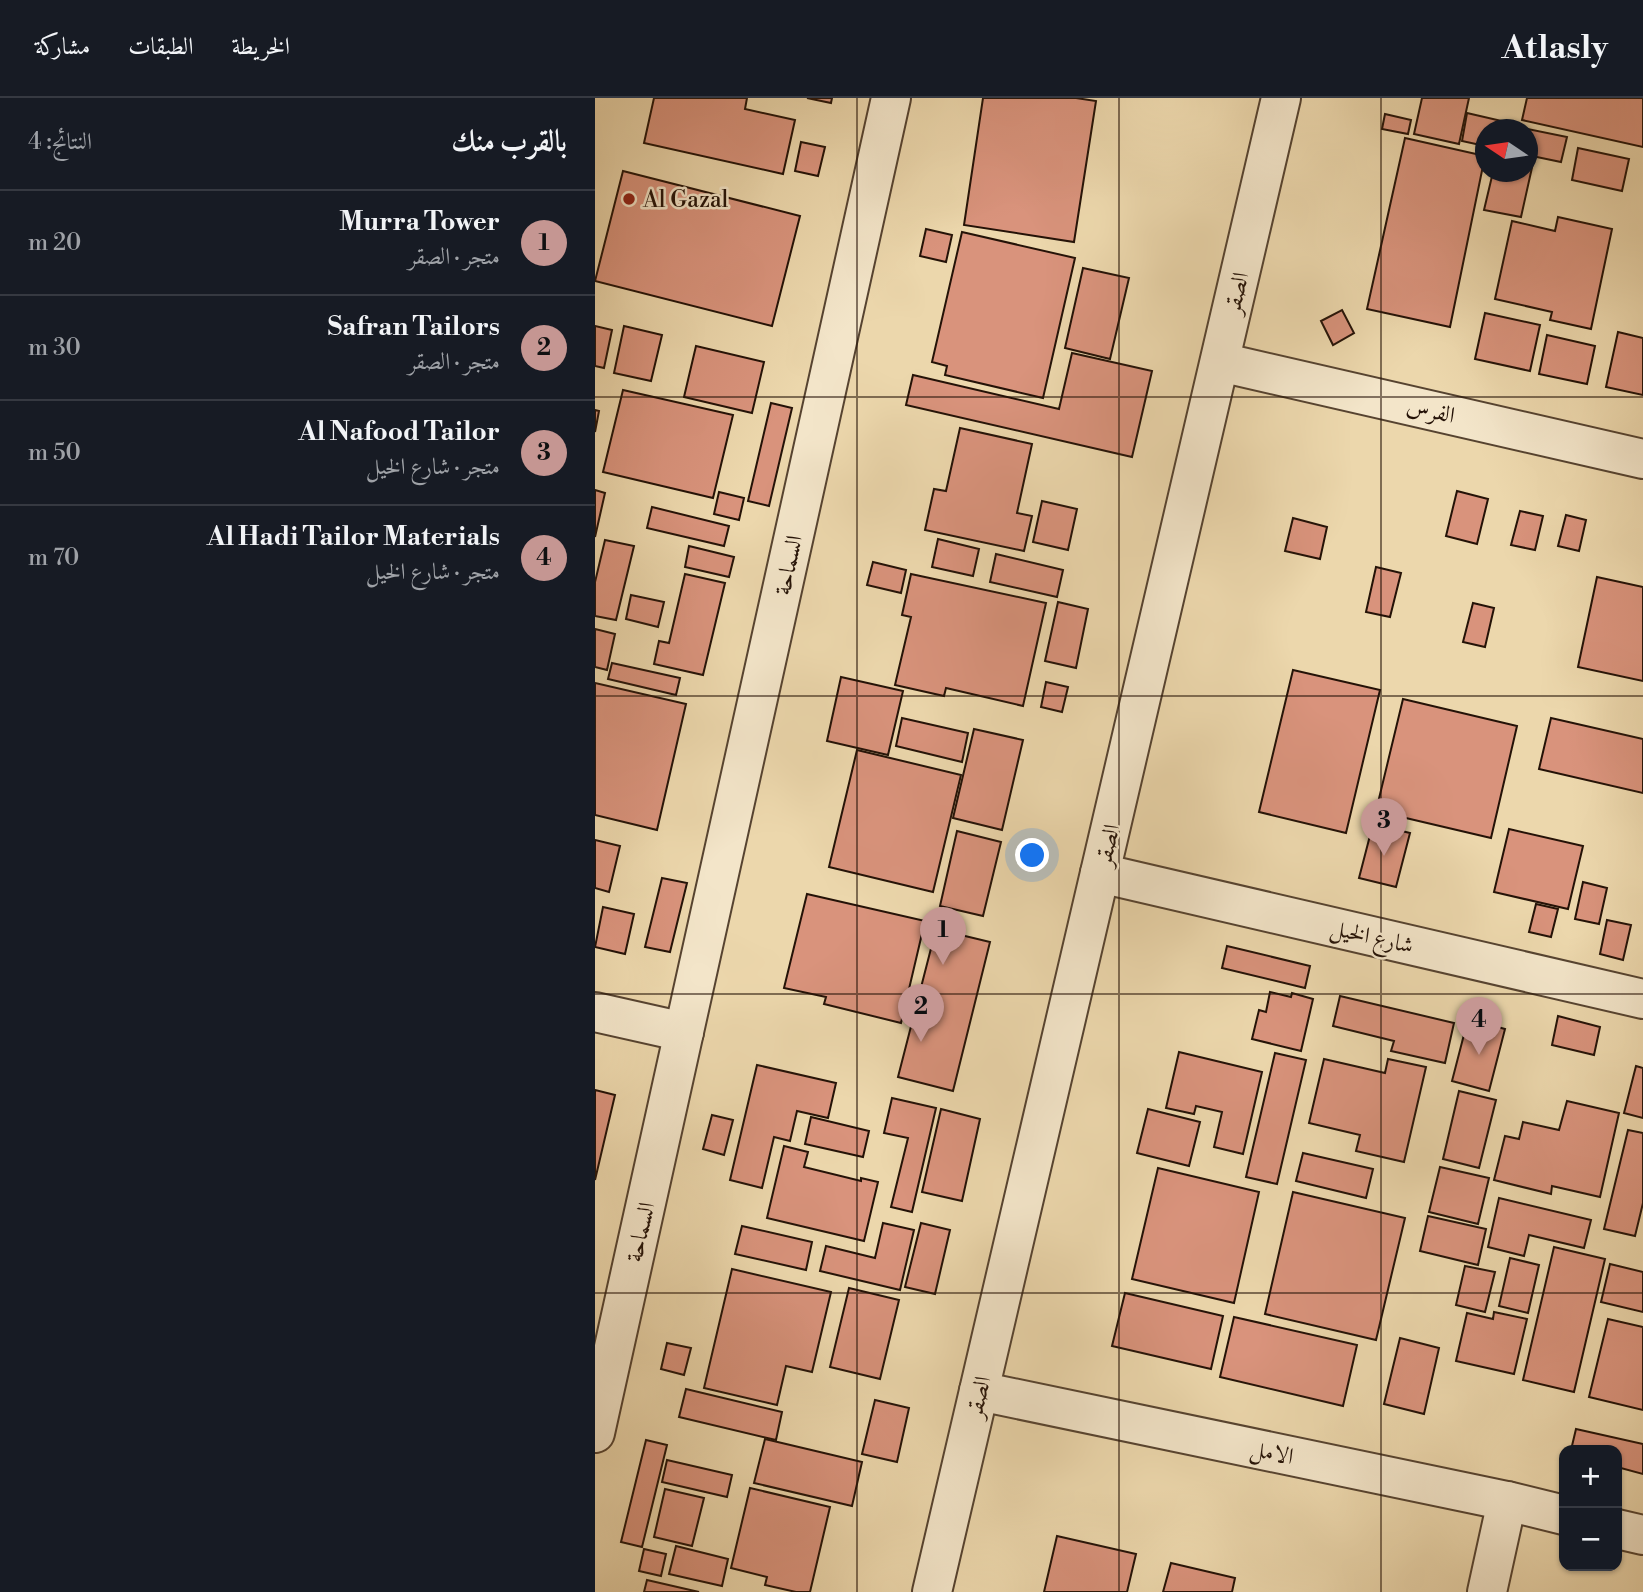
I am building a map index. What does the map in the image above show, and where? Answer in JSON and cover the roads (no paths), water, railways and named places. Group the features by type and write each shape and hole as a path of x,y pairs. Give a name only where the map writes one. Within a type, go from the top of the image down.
{"street":[{"name":"السماحة","path":"595,1433 891,98"},
{"name":"الصقر","path":"932,1592 1220,362 1277,99"},
{"name":"الفرس","path":"1220,362 1643,459"},
{"name":"شارع الخيل","path":"1100,873 1643,999"},
{"path":"595,1012 684,1032"},
{"name":"الامل","path":"979,1391 1559,1514"},
{"path":"1487,1592 1507,1501"},
{"path":"1622,1530 1643,1535"}],"place":[{"name":"Al Gazal","path":"629,199"},
{"name":"Al Nafood Tailor","path":"1384,856"},
{"name":"Murra Tower","path":"943,965"},
{"name":"Safran Tailors","path":"921,1042"},
{"name":"Al Hadi Tailor Materials","path":"1479,1055"}]}
